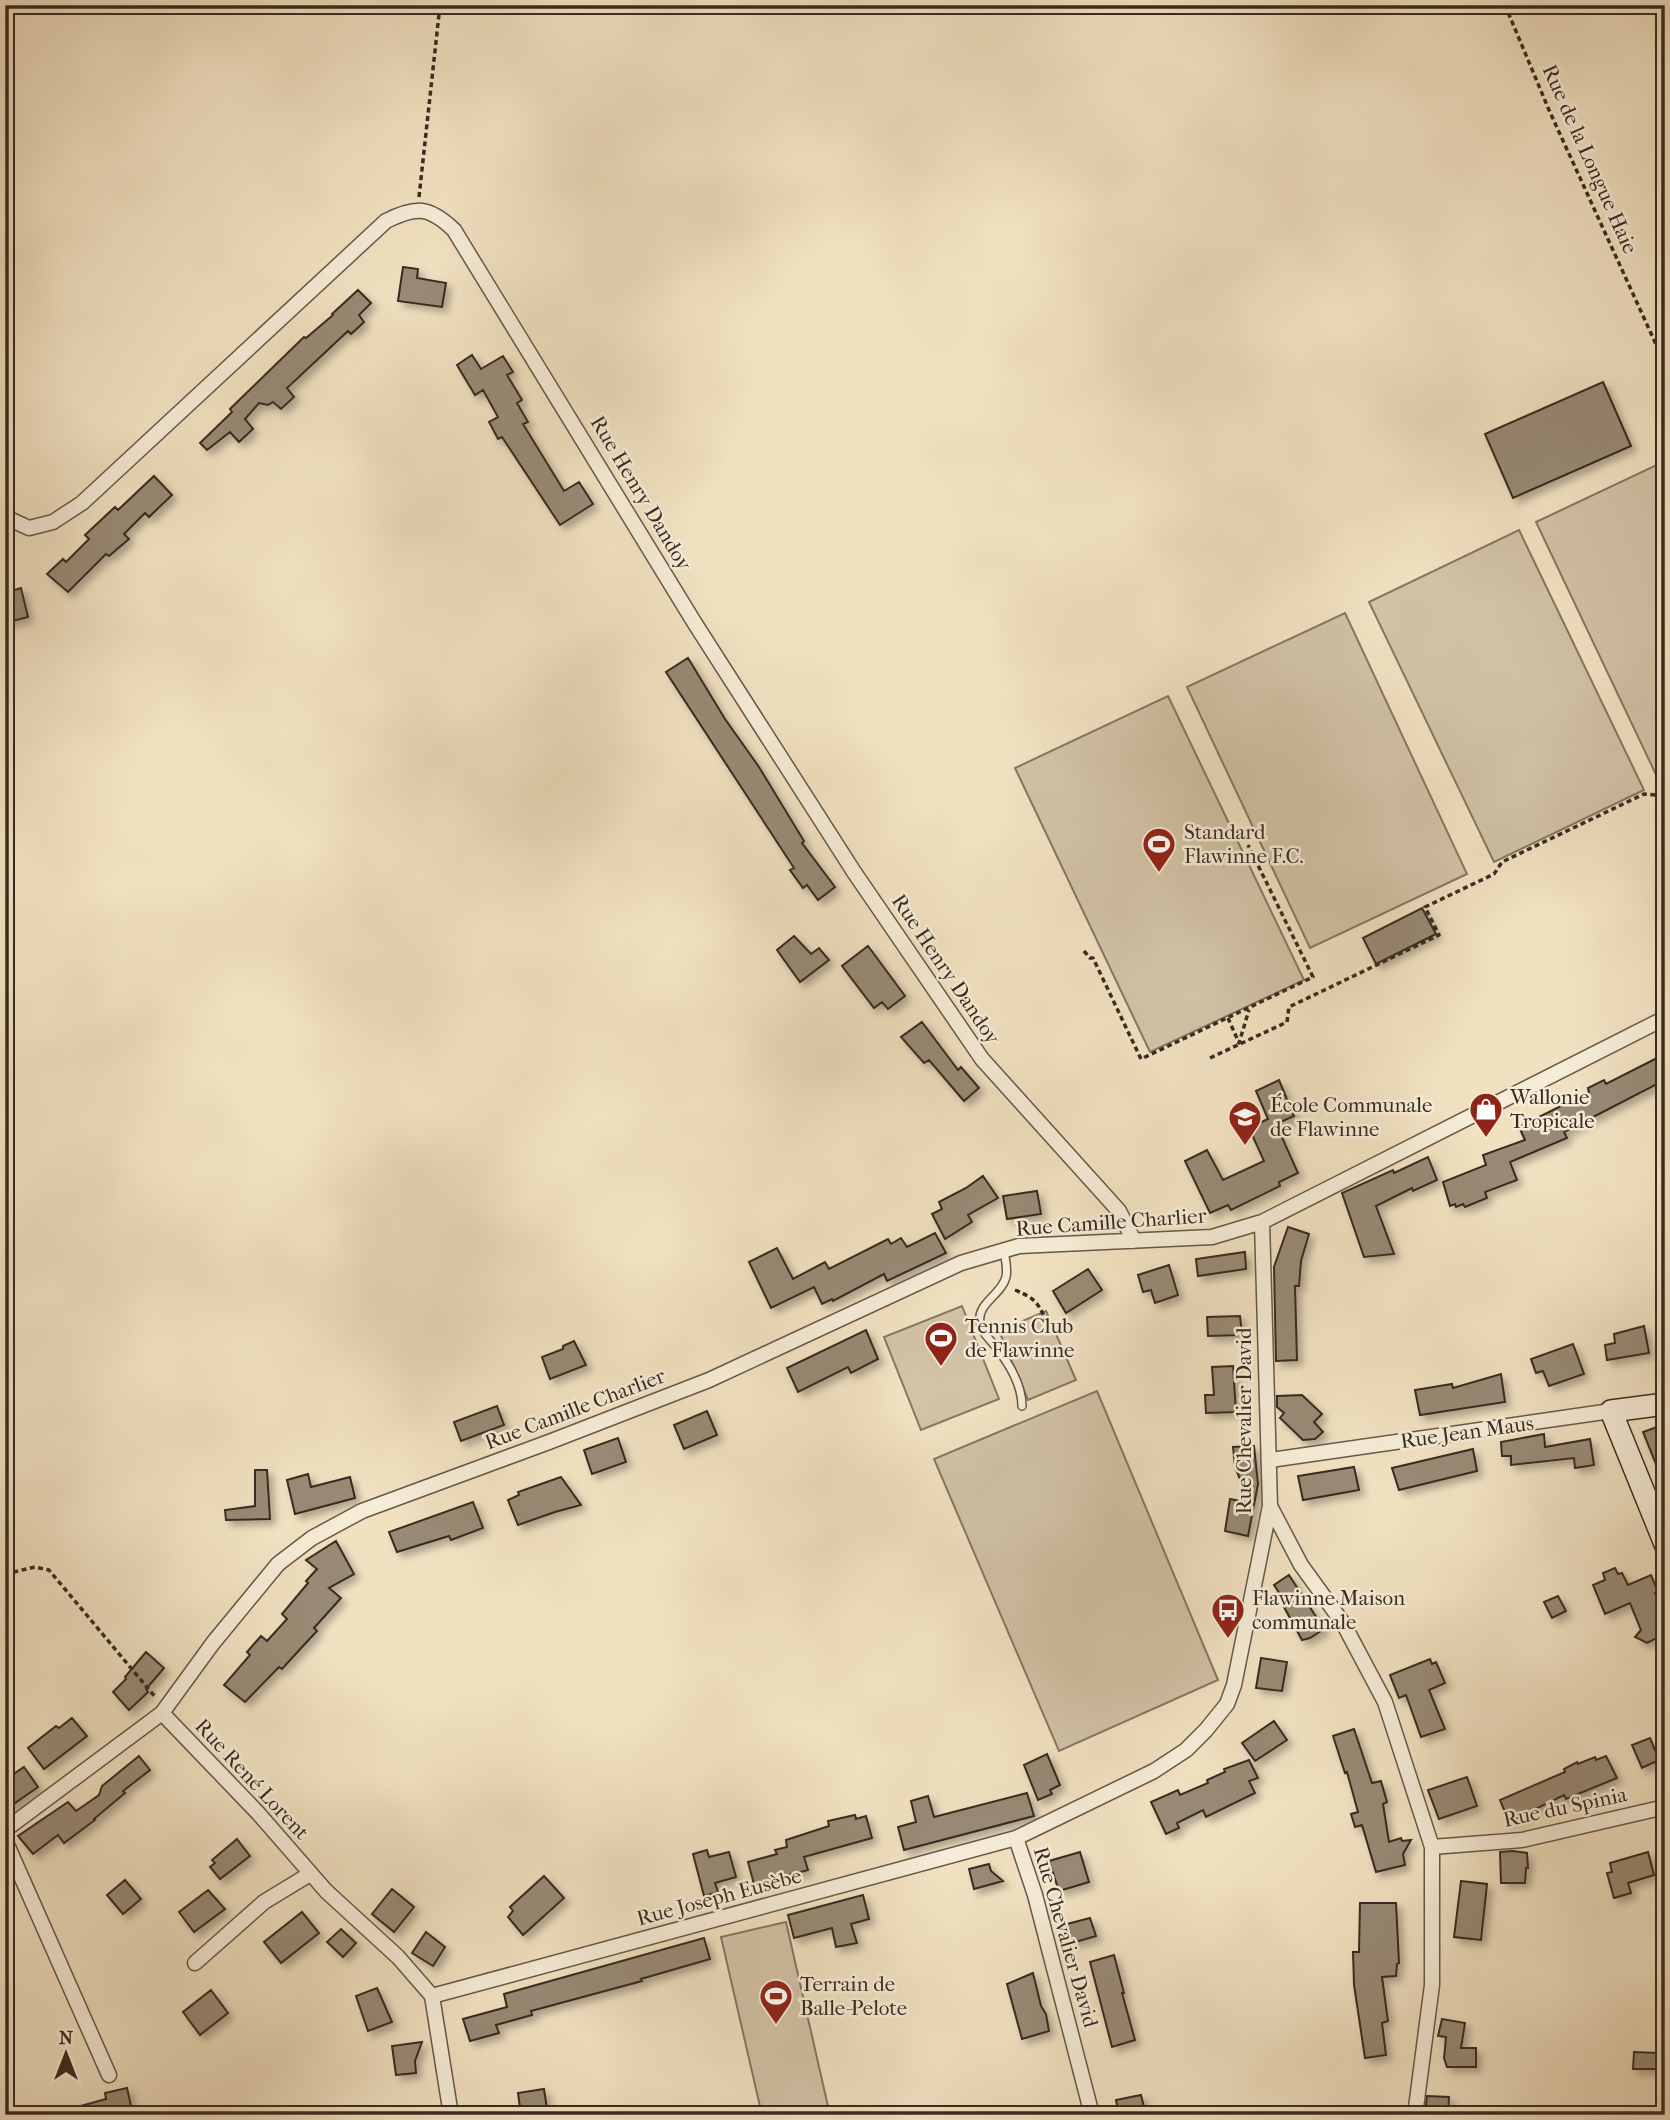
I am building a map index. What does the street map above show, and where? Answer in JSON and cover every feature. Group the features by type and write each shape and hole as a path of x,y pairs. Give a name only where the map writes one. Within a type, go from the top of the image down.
{"street":[{"path":"5,517 29,528 52,522 82,503 386,221 418,210"},
{"name":"Rue Henry Dandoy","path":"418,210 438,215 454,230 694,622 854,872 982,1059 1119,1211 1134,1241"},
{"name":"Rue Camille Charlier","path":"5,1830 164,1711 214,1643 278,1564 312,1538 362,1511 709,1380 961,1263 1004,1250 1046,1244 1212,1237 1262,1222 1665,1018"},
{"name":"Rue Chevalier David","path":"1092,2115 1035,1895 1016,1838 1154,1771 1186,1750 1227,1704 1234,1685 1270,1506 1262,1222"},
{"name":"Rue Jean Maus","path":"1270,1460 1665,1404"},
{"path":"1611,1411 1665,1544"},
{"path":"1270,1506 1301,1565 1343,1623 1385,1702 1432,1847 1432,1984 1415,2115"},
{"name":"Rue René Lorent","path":"164,1711 310,1874 398,1957 432,1996"},
{"name":"Rue du Spinia","path":"1432,1847 1522,1840 1665,1807"},
{"name":"Rue Joseph Eusèbe","path":"432,1996 1016,1838"},
{"path":"5,1840 109,2075"},
{"path":"195,1963 264,1902 310,1874"},
{"path":"432,1996 451,2115"}],"lane":[{"path":"1004,1250 1007,1268 1003,1286 982,1307 979,1319 981,1329 1006,1361 1022,1395 1022,1406"}],"path":[{"path":"418,210 440,5"},
{"name":"Rue de la Longue Haie","path":"1505,5 1549,110 1665,364"},
{"path":"1210,1058 1287,1022 1289,1007 1440,935 1425,907 1494,874 1502,862 1644,794 1665,796"},
{"path":"1084,951 1093,958 1141,1059 1312,977 1248,845"},
{"path":"1240,1043 1250,1009"},
{"path":"1228,1018 1240,1043"},
{"path":"1003,1286 1038,1302 1048,1326"},
{"path":"5,1574 34,1567 49,1570 164,1711"}],"shaded area":[{"path":"1665,461 1665,781 1660,783 1536,522"},
{"path":"1519,530 1644,790 1494,862 1369,602"},
{"path":"1345,613 1467,874 1310,948 1187,687"},
{"name":"Standard Flawinne F.C.","path":"1168,696 1304,980 1150,1052 1015,768"},
{"name":"Tennis Club de Flawinne","path":"962,1306 999,1399 921,1430 884,1337"},
{"path":"1046,1311 1076,1380 1028,1400 999,1331"},
{"path":"1097,1391 1218,1680 1059,1751 934,1459"},
{"name":"Terrain de Balle-Pelote","path":"786,1922 830,2115 762,2115 721,1937"}],"building":[{"path":"403,267 418,269 417,278 446,283 442,307 398,301"},
{"path":"358,290 371,303 359,315 364,322 351,334 348,331 287,388 294,397 281,409 273,402 268,405 259,403 245,419 253,429 239,442 230,432 207,450 200,443 232,412 230,409 304,337 333,315"},
{"path":"472,355 481,369 503,356 513,372 507,375 522,400 517,403 528,422 523,424 564,491 579,482 593,504 560,525 502,437 498,439 489,422 498,417 483,390 475,395 457,365"},
{"path":"1603,382 1631,446 1513,498 1485,434"},
{"path":"154,476 172,495 149,517 145,513 124,534 129,539 109,556 106,554 68,592 47,574 63,559 66,562 89,539 85,535 115,507 118,510"},
{"path":"21,588 28,617 5,623 5,593"},
{"path":"688,658 725,719 759,767 804,841 802,843 835,887 818,900 807,885 803,888 790,870 794,868 666,672"},
{"path":"1422,908 1436,934 1376,964 1363,938"},
{"path":"794,936 811,954 819,948 829,960 800,982 777,950"},
{"path":"868,946 905,996 888,1009 882,1002 874,1008 842,966"},
{"path":"922,1022 958,1070 961,1067 979,1088 964,1101 929,1060 924,1063 901,1037"},
{"path":"1665,1054 1665,1080 1564,1132 1567,1138 1510,1162 1517,1180 1485,1192 1487,1198 1465,1207 1463,1204 1450,1206 1443,1182 1486,1165 1483,1155 1525,1140 1519,1127 1589,1092 1588,1088 1604,1080 1606,1084"},
{"path":"1279,1080 1294,1116 1276,1124 1298,1173 1279,1182 1280,1186 1231,1210 1228,1205 1210,1213 1185,1161 1207,1150 1223,1180 1264,1161 1249,1128 1268,1119 1256,1091"},
{"path":"1428,1157 1437,1180 1413,1191 1412,1188 1376,1206 1394,1254 1364,1257 1342,1193"},
{"path":"983,1176 998,1198 968,1215 972,1222 945,1239 932,1214 942,1209 939,1202"},
{"path":"1037,1191 1041,1214 1007,1219 1003,1196"},
{"path":"1288,1227 1309,1234 1301,1261 1299,1286 1295,1286 1297,1360 1276,1361 1274,1267"},
{"path":"935,1233 946,1253 887,1281 884,1274 822,1304 814,1287 771,1308 749,1262 777,1248 793,1279 825,1262 829,1269 888,1239 891,1244 901,1238 907,1247"},
{"path":"1245,1252 1246,1269 1198,1276 1196,1259"},
{"path":"1169,1265 1178,1295 1155,1303 1151,1290 1143,1292 1138,1275"},
{"path":"1088,1269 1102,1290 1066,1313 1053,1291"},
{"path":"1240,1316 1242,1335 1208,1336 1207,1317"},
{"path":"1644,1326 1649,1353 1607,1360 1605,1345 1615,1343 1614,1334"},
{"path":"866,1330 878,1359 851,1373 848,1367 798,1392 787,1368"},
{"path":"574,1341 586,1365 550,1379 542,1357 563,1349 563,1346"},
{"path":"1573,1344 1584,1374 1549,1386 1543,1371 1536,1373 1531,1359"},
{"path":"1233,1366 1236,1412 1206,1413 1205,1395 1214,1395 1212,1367"},
{"path":"1501,1374 1505,1402 1420,1415 1415,1390 1452,1384 1453,1388"},
{"path":"1302,1395 1322,1414 1314,1422 1323,1432 1315,1439 1303,1440 1280,1418 1284,1413 1277,1407 1277,1396"},
{"path":"497,1406 504,1425 461,1441 454,1422"},
{"path":"707,1411 717,1435 684,1449 674,1425"},
{"path":"1665,1424 1665,1484 1664,1484 1643,1432"},
{"path":"1544,1434 1545,1447 1590,1439 1594,1465 1575,1468 1574,1458 1511,1465 1511,1456 1502,1456 1501,1442"},
{"path":"618,1438 626,1462 592,1474 584,1450"},
{"path":"1254,1446 1258,1484 1248,1536 1225,1531 1230,1499 1250,1503 1235,1467 1233,1447"},
{"path":"1473,1449 1477,1471 1399,1490 1392,1468"},
{"path":"1354,1467 1359,1490 1303,1500 1298,1476"},
{"path":"255,1470 267,1470 270,1519 226,1520 225,1510 255,1506"},
{"path":"308,1474 311,1487 350,1477 355,1498 295,1514 287,1480"},
{"path":"561,1477 581,1505 518,1525 508,1500 519,1495 518,1492"},
{"path":"473,1502 483,1528 451,1540 449,1536 397,1552 389,1532"},
{"path":"336,1541 354,1574 329,1588 341,1598 314,1628 317,1631 282,1669 279,1667 245,1702 224,1685 250,1655 247,1652 261,1636 267,1641 287,1619 282,1614 317,1569 306,1560"},
{"path":"1615,1568 1618,1574 1622,1573 1628,1585 1651,1575 1658,1592 1655,1593 1665,1615 1665,1634 1647,1643 1635,1637 1641,1630 1630,1603 1605,1614 1593,1585 1605,1580 1603,1573"},
{"path":"1289,1575 1324,1629 1310,1638 1302,1640 1284,1607 1287,1605 1274,1585"},
{"path":"1558,1596 1566,1611 1552,1618 1544,1602"},
{"path":"146,1652 164,1668 146,1689 148,1692 129,1710 113,1692"},
{"path":"1261,1658 1287,1662 1282,1691 1256,1688"},
{"path":"1430,1659 1432,1664 1436,1662 1445,1683 1429,1690 1445,1729 1421,1737 1406,1695 1399,1698 1390,1675"},
{"path":"72,1718 87,1736 44,1769 28,1748 56,1726 59,1728"},
{"path":"1274,1721 1287,1740 1255,1761 1242,1743"},
{"path":"1354,1729 1372,1783 1381,1781 1387,1802 1383,1804 1389,1842 1401,1838 1402,1841 1411,1840 1403,1854 1405,1865 1376,1872 1362,1825 1355,1827 1351,1814 1358,1812 1333,1736"},
{"path":"1650,1738 1659,1760 1642,1768 1632,1745"},
{"path":"1047,1754 1060,1785 1050,1790 1052,1794 1038,1800 1024,1765"},
{"path":"139,1756 150,1770 123,1791 125,1793 95,1820 64,1843 58,1835 33,1854 18,1836 68,1802 76,1811 99,1795 102,1786"},
{"path":"1606,1756 1617,1778 1566,1799 1564,1795 1509,1822 1500,1800 1565,1772 1564,1769 1577,1762 1578,1764"},
{"path":"1249,1760 1258,1778 1249,1781 1255,1793 1206,1817 1203,1810 1177,1823 1179,1828 1166,1834 1151,1802 1178,1790 1180,1795 1208,1783 1207,1780 1225,1772 1224,1769"},
{"path":"24,1767 38,1787 5,1810 5,1780"},
{"path":"1467,1777 1477,1806 1439,1819 1428,1790"},
{"path":"1027,1793 1034,1816 904,1850 898,1827 916,1822 911,1801 928,1796 934,1817"},
{"path":"855,1815 856,1819 866,1816 872,1838 804,1857 808,1870 754,1884 748,1862 777,1854 775,1850 787,1847 786,1840 829,1826 828,1821"},
{"path":"237,1839 250,1856 220,1879 210,1867 215,1863 212,1860"},
{"path":"707,1850 709,1857 729,1852 736,1877 715,1883 718,1892 704,1896 693,1854"},
{"path":"1080,1852 1089,1882 1059,1891 1049,1861"},
{"path":"1500,1852 1527,1853 1525,1883 1501,1883"},
{"path":"1648,1852 1654,1875 1628,1883 1631,1893 1614,1898 1607,1873 1612,1872 1610,1863"},
{"path":"989,1864 991,1871 1003,1881 974,1889 969,1869"},
{"path":"544,1876 564,1898 523,1935 508,1917 513,1911 510,1907"},
{"path":"125,1880 141,1899 123,1914 107,1895"},
{"path":"1461,1881 1487,1884 1481,1940 1454,1937"},
{"path":"392,1889 414,1907 394,1932 372,1914"},
{"path":"208,1890 225,1909 194,1932 179,1912"},
{"path":"863,1895 869,1919 851,1924 857,1943 836,1947 832,1928 794,1938 788,1915"},
{"path":"1360,1903 1396,1903 1399,1963 1396,1976 1382,1977 1388,2021 1382,2023 1386,2055 1365,2058 1354,1985 1353,1952 1359,1952"},
{"path":"302,1912 319,1933 281,1963 264,1942"},
{"path":"1090,1918 1096,1936 1072,1943 1067,1924"},
{"path":"341,1929 356,1943 343,1957 327,1942"},
{"path":"426,1932 445,1947 433,1966 412,1953"},
{"path":"704,1938 710,1959 641,1979 642,1981 531,2011 532,2015 496,2025 499,2033 470,2041 463,2019 507,2007 504,1994"},
{"path":"1114,1955 1135,2040 1112,2047 1090,1962"},
{"path":"1033,1973 1049,2031 1022,2039 1007,1984"},
{"path":"377,1988 392,2022 368,2031 356,1996"},
{"path":"211,1990 228,2013 200,2035 183,2012"},
{"path":"1442,2019 1465,2023 1461,2048 1476,2048 1476,2067 1447,2067 1444,2058 1446,2037 1438,2036"},
{"path":"422,2042 415,2061 416,2073 396,2075 392,2046"},
{"path":"1634,2052 1657,2053 1657,2069 1633,2069"},
{"path":"127,2088 133,2115 66,2115 66,2110 106,2099 105,2093"},
{"path":"544,2089 548,2115 521,2115 518,2093"},
{"path":"1141,2095 1146,2115 1119,2115 1116,2100"},
{"path":"1427,2096 1449,2097 1448,2114 1425,2113"}],"place":[{"name":"Standard Flawinne F.C.","path":"1159,874"},
{"name":"Wallonie Tropicale","path":"1486,1139"},
{"name":"École Communale de Flawinne","path":"1245,1147"},
{"name":"Tennis Club de Flawinne","path":"941,1368"},
{"name":"Flawinne Maison communale","path":"1228,1640"},
{"name":"Terrain de Balle-Pelote","path":"776,2026"}]}
